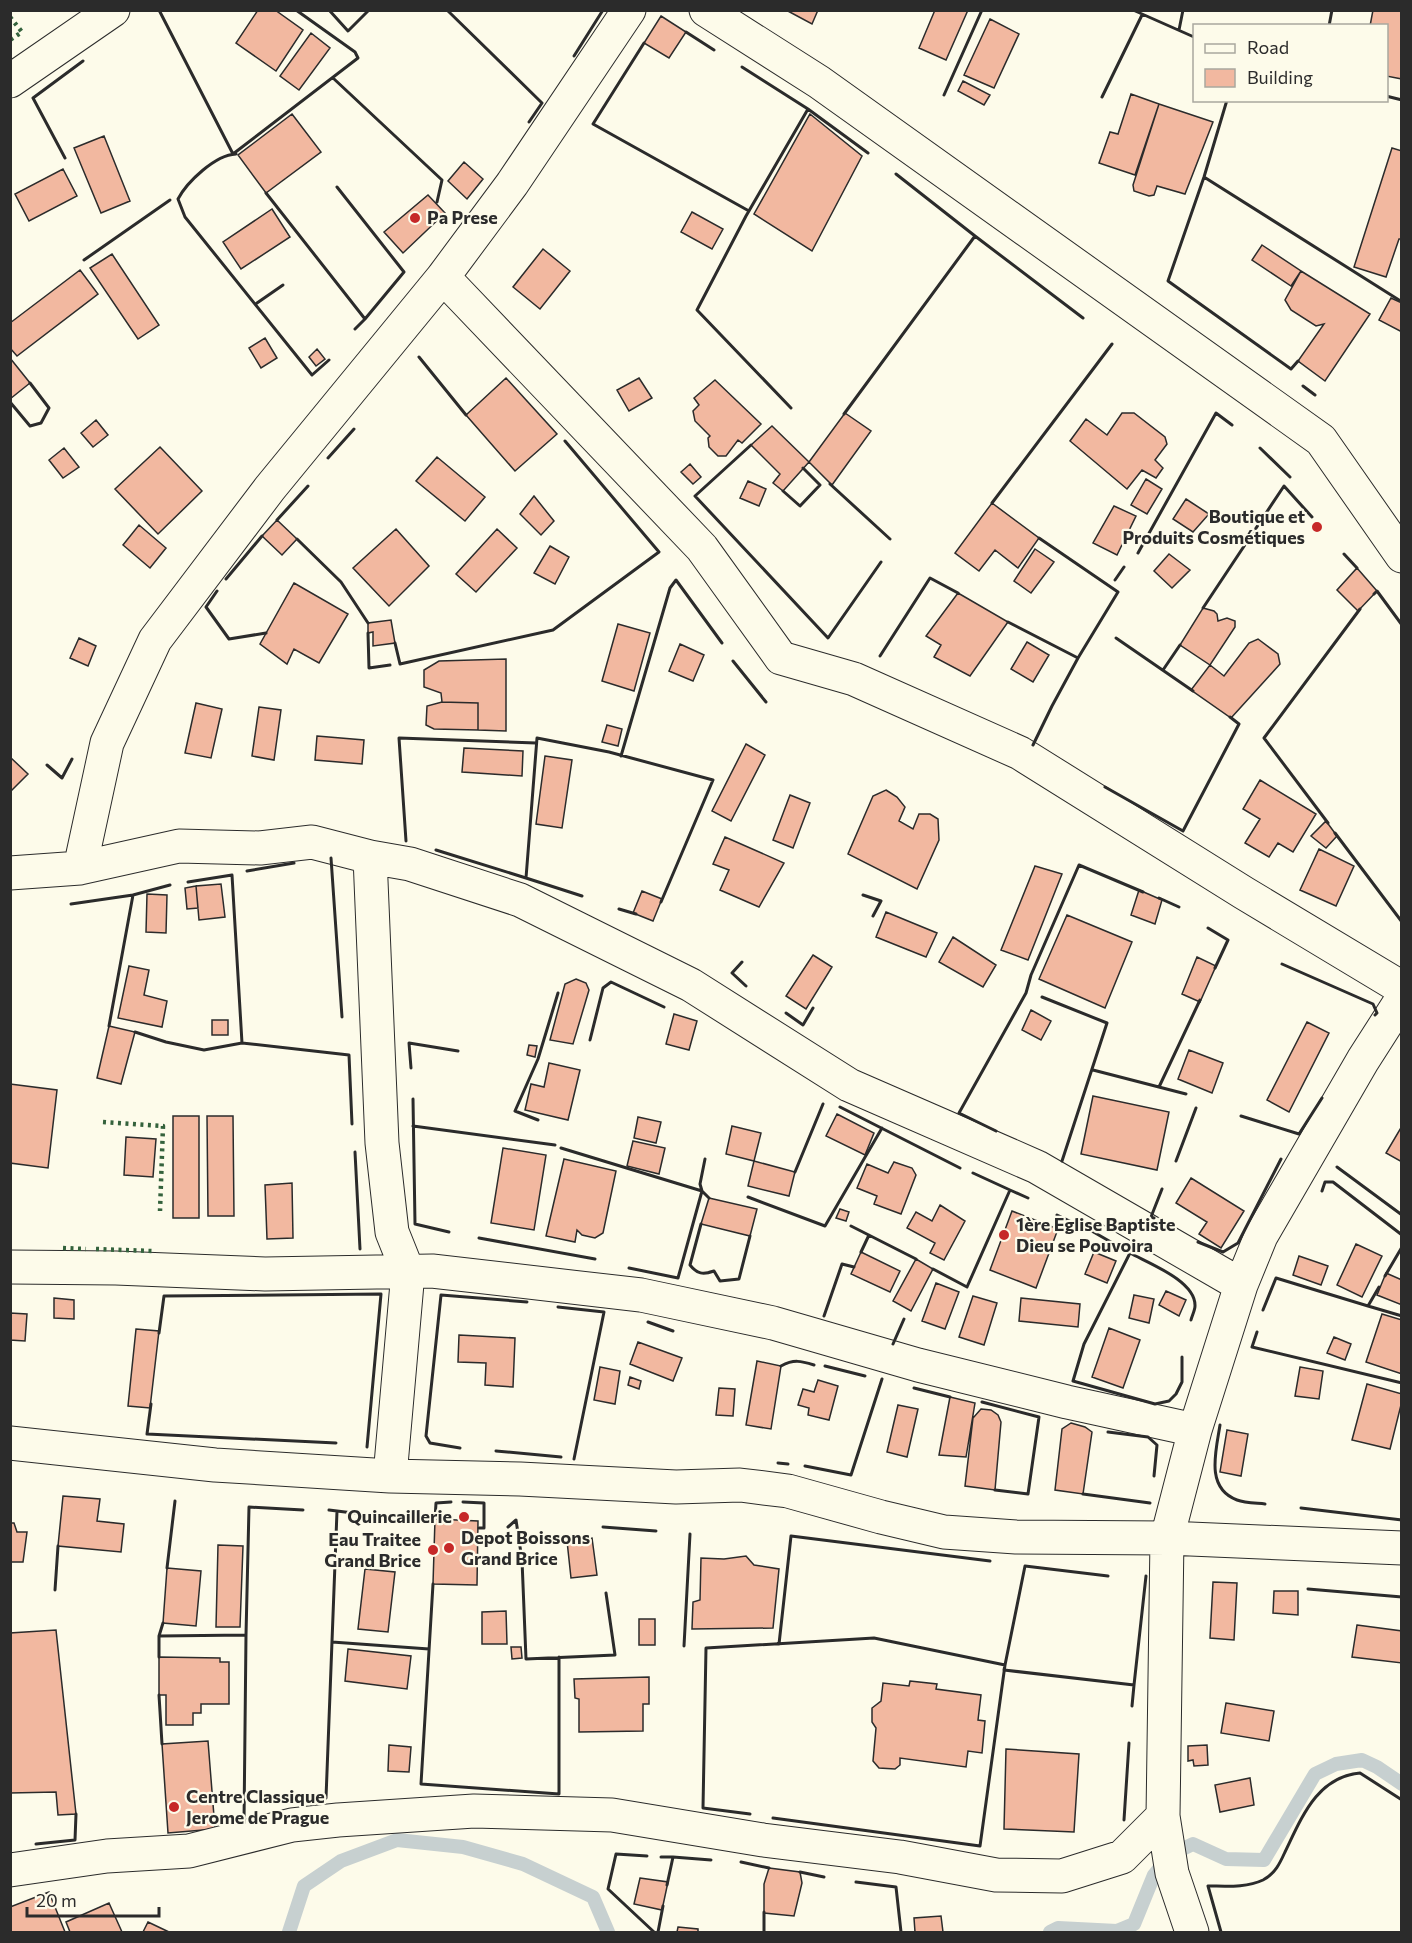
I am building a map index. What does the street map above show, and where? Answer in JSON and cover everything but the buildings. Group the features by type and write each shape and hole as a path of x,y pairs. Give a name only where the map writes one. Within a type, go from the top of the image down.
{"street":[{"path":"10,81 113,10"},
{"path":"81,868 107,743 155,640 270,488 443,277 512,184 629,10"},
{"path":"706,10 829,89 1321,440 1401,556"},
{"path":"443,277 702,548 781,658 854,679 1020,753 1401,988"},
{"path":"10,873 81,868 179,846 260,848 312,842 370,857 410,864 520,900 691,985 849,1085 1037,1167 1241,1286"},
{"path":"370,857 382,1143 392,1232 408,1272 390,1476"},
{"path":"1192,1932 1172,1874 1163,1816 1167,1538 1195,1430 1241,1286 1261,1236 1401,999"},
{"path":"10,1268 116,1268 266,1274 432,1271 642,1295 773,1323 918,1365 1067,1402 1195,1430"},
{"path":"10,1443 215,1465 390,1476 520,1479 676,1487 740,1485 788,1491 881,1518 944,1532 1016,1537 1167,1538 1401,1548"},
{"path":"10,1870 107,1856 189,1851 292,1825 474,1811 612,1815 762,1840 900,1857 996,1875 1062,1876 1122,1857 1163,1816"}],"waterway":[{"path":"1050,1932 1058,1928 1117,1931 1134,1924 1154,1875 1170,1855 1193,1844 1226,1859 1264,1860 1315,1774 1336,1764 1362,1760 1402,1784"},
{"path":"289,1932 304,1886 341,1861 397,1840 463,1847 523,1864 593,1897 608,1932"}],"hedge":[{"path":"10,17 22,32 10,40"},
{"path":"103,1122 163,1126 160,1211"},
{"path":"63,1248 86,1249"},
{"path":"96,1249 152,1251"}],"wall":[{"path":"159,10 233,154 358,58 355,52 296,10"},
{"path":"329,10 348,31 369,10"},
{"path":"447,10 542,103 529,122"},
{"path":"574,56 603,10"},
{"path":"944,95 982,10"},
{"path":"1133,10 1193,37"},
{"path":"1179,30 1183,10"},
{"path":"1329,24 1332,10"},
{"path":"1102,97 1142,15"},
{"path":"686,32 714,50"},
{"path":"644,43 593,124 749,211"},
{"path":"65,158 33,98 83,61"},
{"path":"742,67 808,109"},
{"path":"333,78 442,180 437,202"},
{"path":"1388,96 1402,100"},
{"path":"1226,102 1204,177 1168,281 1291,369 1298,361"},
{"path":"791,408 697,310 746,216 808,109 868,153"},
{"path":"236,154 219,159 202,170 182,192 178,199 185,217 312,375 329,360"},
{"path":"896,174 975,236"},
{"path":"1204,177 1399,300"},
{"path":"337,187 404,272 365,319"},
{"path":"266,193 365,319 355,329"},
{"path":"84,260 170,200"},
{"path":"844,414 975,236 1083,318"},
{"path":"257,303 283,285"},
{"path":"992,503 1112,344"},
{"path":"419,357 466,415"},
{"path":"10,402 30,426 41,423 49,408 30,383"},
{"path":"1303,386 1315,395"},
{"path":"1138,553 1216,413 1232,425"},
{"path":"328,458 354,429"},
{"path":"395,643 400,664 553,630 659,552 565,441"},
{"path":"751,445 695,496 828,638 881,562"},
{"path":"1260,448 1290,477"},
{"path":"783,491 800,506 820,485 803,468"},
{"path":"830,484 890,539"},
{"path":"277,520 308,486"},
{"path":"1203,608 1284,486 1312,517"},
{"path":"226,579 262,536"},
{"path":"1039,538 1118,592 1078,658"},
{"path":"297,539 341,582 368,623"},
{"path":"1344,554 1357,568"},
{"path":"1115,580 1124,567"},
{"path":"880,656 930,578 958,593"},
{"path":"621,756 670,588 676,580 722,643"},
{"path":"217,591 206,607 229,639 266,633"},
{"path":"1374,594 1377,591 1402,625"},
{"path":"1328,823 1264,738 1360,609"},
{"path":"1008,622 1078,658 1033,745"},
{"path":"368,633 369,668 390,665"},
{"path":"1116,638 1193,691"},
{"path":"1163,670 1180,645"},
{"path":"733,661 766,702"},
{"path":"1105,787 1183,831 1239,724 1230,717"},
{"path":"406,841 399,738 536,743"},
{"path":"582,896 526,878 537,738 609,752 713,780 661,902"},
{"path":"47,765 62,778 72,759"},
{"path":"1335,833 1402,922"},
{"path":"436,850 526,878"},
{"path":"331,858 342,1017"},
{"path":"247,871 294,863"},
{"path":"996,1131 959,1113 1026,993 1031,975 1079,865 1143,892"},
{"path":"135,1032 166,1042 204,1050 242,1043 232,875 188,882"},
{"path":"109,1026 133,895 170,885"},
{"path":"71,904 133,895"},
{"path":"863,895 881,901 873,916"},
{"path":"1159,898 1179,907"},
{"path":"619,909 636,914"},
{"path":"1208,928 1228,940 1215,968"},
{"path":"742,962 732,973 746,986"},
{"path":"1282,964 1373,1004 1377,1013 1375,1015"},
{"path":"590,1040 603,988 611,982 664,1007"},
{"path":"538,1120 515,1111 538,1059 558,993"},
{"path":"1042,997 1107,1023 1062,1161"},
{"path":"1159,1087 1200,1000"},
{"path":"786,1013 803,1025 813,1008"},
{"path":"242,1043 349,1055 352,1124"},
{"path":"411,1068 409,1043 458,1051"},
{"path":"1093,1070 1186,1094"},
{"path":"1241,1116 1299,1134 1322,1098"},
{"path":"413,1099 415,1224 449,1232"},
{"path":"795,1172 823,1104"},
{"path":"840,1107 960,1168"},
{"path":"1176,1161 1196,1108"},
{"path":"413,1126 555,1145"},
{"path":"748,1197 825,1226 882,1128"},
{"path":"561,1148 702,1191 709,1198"},
{"path":"355,1152 360,1249"},
{"path":"629,1268 678,1278 702,1191 700,1184 705,1159"},
{"path":"1198,1242 1223,1252 1238,1243 1281,1159"},
{"path":"1337,1167 1402,1215"},
{"path":"933,1269 967,1287 1010,1190 973,1173"},
{"path":"1322,1191 1325,1182 1333,1182 1402,1235"},
{"path":"1154,1218 1151,1217 1162,1189"},
{"path":"1010,1190 1028,1198"},
{"path":"1057,1215 1078,1225"},
{"path":"701,1224 690,1265 700,1273 714,1271 720,1281 739,1279 750,1236"},
{"path":"851,1226 916,1259"},
{"path":"1090,1230 1130,1253"},
{"path":"861,1252 869,1235"},
{"path":"479,1238 595,1259"},
{"path":"1385,1276 1402,1247"},
{"path":"1182,1357 1182,1382 1176,1394 1169,1401 1155,1404 1073,1381 1084,1344 1130,1253 1170,1274 1188,1289 1195,1306 1191,1320"},
{"path":"824,1316 842,1264 854,1267"},
{"path":"1263,1310 1276,1278 1368,1306 1379,1287"},
{"path":"159,1333 164,1296 381,1294 367,1447"},
{"path":"460,1448 430,1443 426,1436 441,1295 527,1302"},
{"path":"1368,1306 1402,1316"},
{"path":"558,1307 604,1312 574,1459"},
{"path":"893,1344 904,1319"},
{"path":"648,1322 673,1331"},
{"path":"1257,1332 1252,1347 1402,1383"},
{"path":"781,1366 798,1361 814,1365"},
{"path":"825,1366 865,1376"},
{"path":"805,1466 851,1475 882,1379"},
{"path":"914,1388 950,1397"},
{"path":"982,1402 1039,1417 1028,1494 995,1490"},
{"path":"151,1404 147,1434 336,1443"},
{"path":"1220,1425 1215,1457 1215,1468 1220,1487 1237,1500 1265,1504"},
{"path":"1108,1432 1148,1437 1157,1445 1154,1476"},
{"path":"496,1451 561,1457"},
{"path":"778,1463 788,1464"},
{"path":"1083,1494 1150,1503"},
{"path":"167,1568 175,1501"},
{"path":"435,1519 436,1503 451,1502"},
{"path":"463,1502 484,1503 484,1528 479,1528"},
{"path":"246,1635 249,1507 303,1510"},
{"path":"1301,1508 1402,1520"},
{"path":"324,1799 326,1798 337,1511 329,1510"},
{"path":"337,1511 385,1517"},
{"path":"508,1527 516,1520 522,1560 526,1659 615,1655 606,1593"},
{"path":"603,1527 656,1531"},
{"path":"684,1646 690,1534"},
{"path":"779,1644 791,1536 990,1561"},
{"path":"55,1590 58,1546"},
{"path":"1108,1576 1025,1566 1004,1670 1134,1685 1146,1576"},
{"path":"433,1584 421,1784 559,1794 559,1657"},
{"path":"1308,1589 1402,1597"},
{"path":"159,1636 163,1623"},
{"path":"159,1657 159,1636 246,1635 244,1823"},
{"path":"750,1814 703,1808 706,1648 874,1638 1005,1665 980,1846 773,1818"},
{"path":"332,1642 429,1649"},
{"path":"1132,1706 1134,1685"},
{"path":"159,1695 162,1744"},
{"path":"1124,1820 1129,1743"},
{"path":"1221,1932 1208,1886 1250,1884 1271,1875 1305,1813 1322,1791 1333,1782 1345,1776 1360,1773 1402,1800"},
{"path":"36,1844 75,1840 76,1814"},
{"path":"647,1856 616,1854 608,1889 654,1932"},
{"path":"661,1857 673,1857"},
{"path":"667,1885 673,1857 711,1860"},
{"path":"741,1862 769,1868"},
{"path":"800,1872 824,1877"},
{"path":"856,1882 896,1887 901,1932"},
{"path":"658,1932 663,1906"},
{"path":"764,1912 764,1932"}],"place":[{"name":"Pa Prese","path":"415,218"},
{"name":"Boutique et Produits Cosmétiques","path":"1317,527"},
{"name":"1ère Eglise Baptiste Dieu se Pouvoira","path":"1004,1235"},
{"name":"Quincaillerie","path":"464,1517"},
{"name":"Depot Boissons Grand Brice","path":"449,1548"},
{"name":"Eau Traitee Grand Brice","path":"433,1550"},
{"name":"Centre Classique Jerome de Prague","path":"174,1807"}]}
